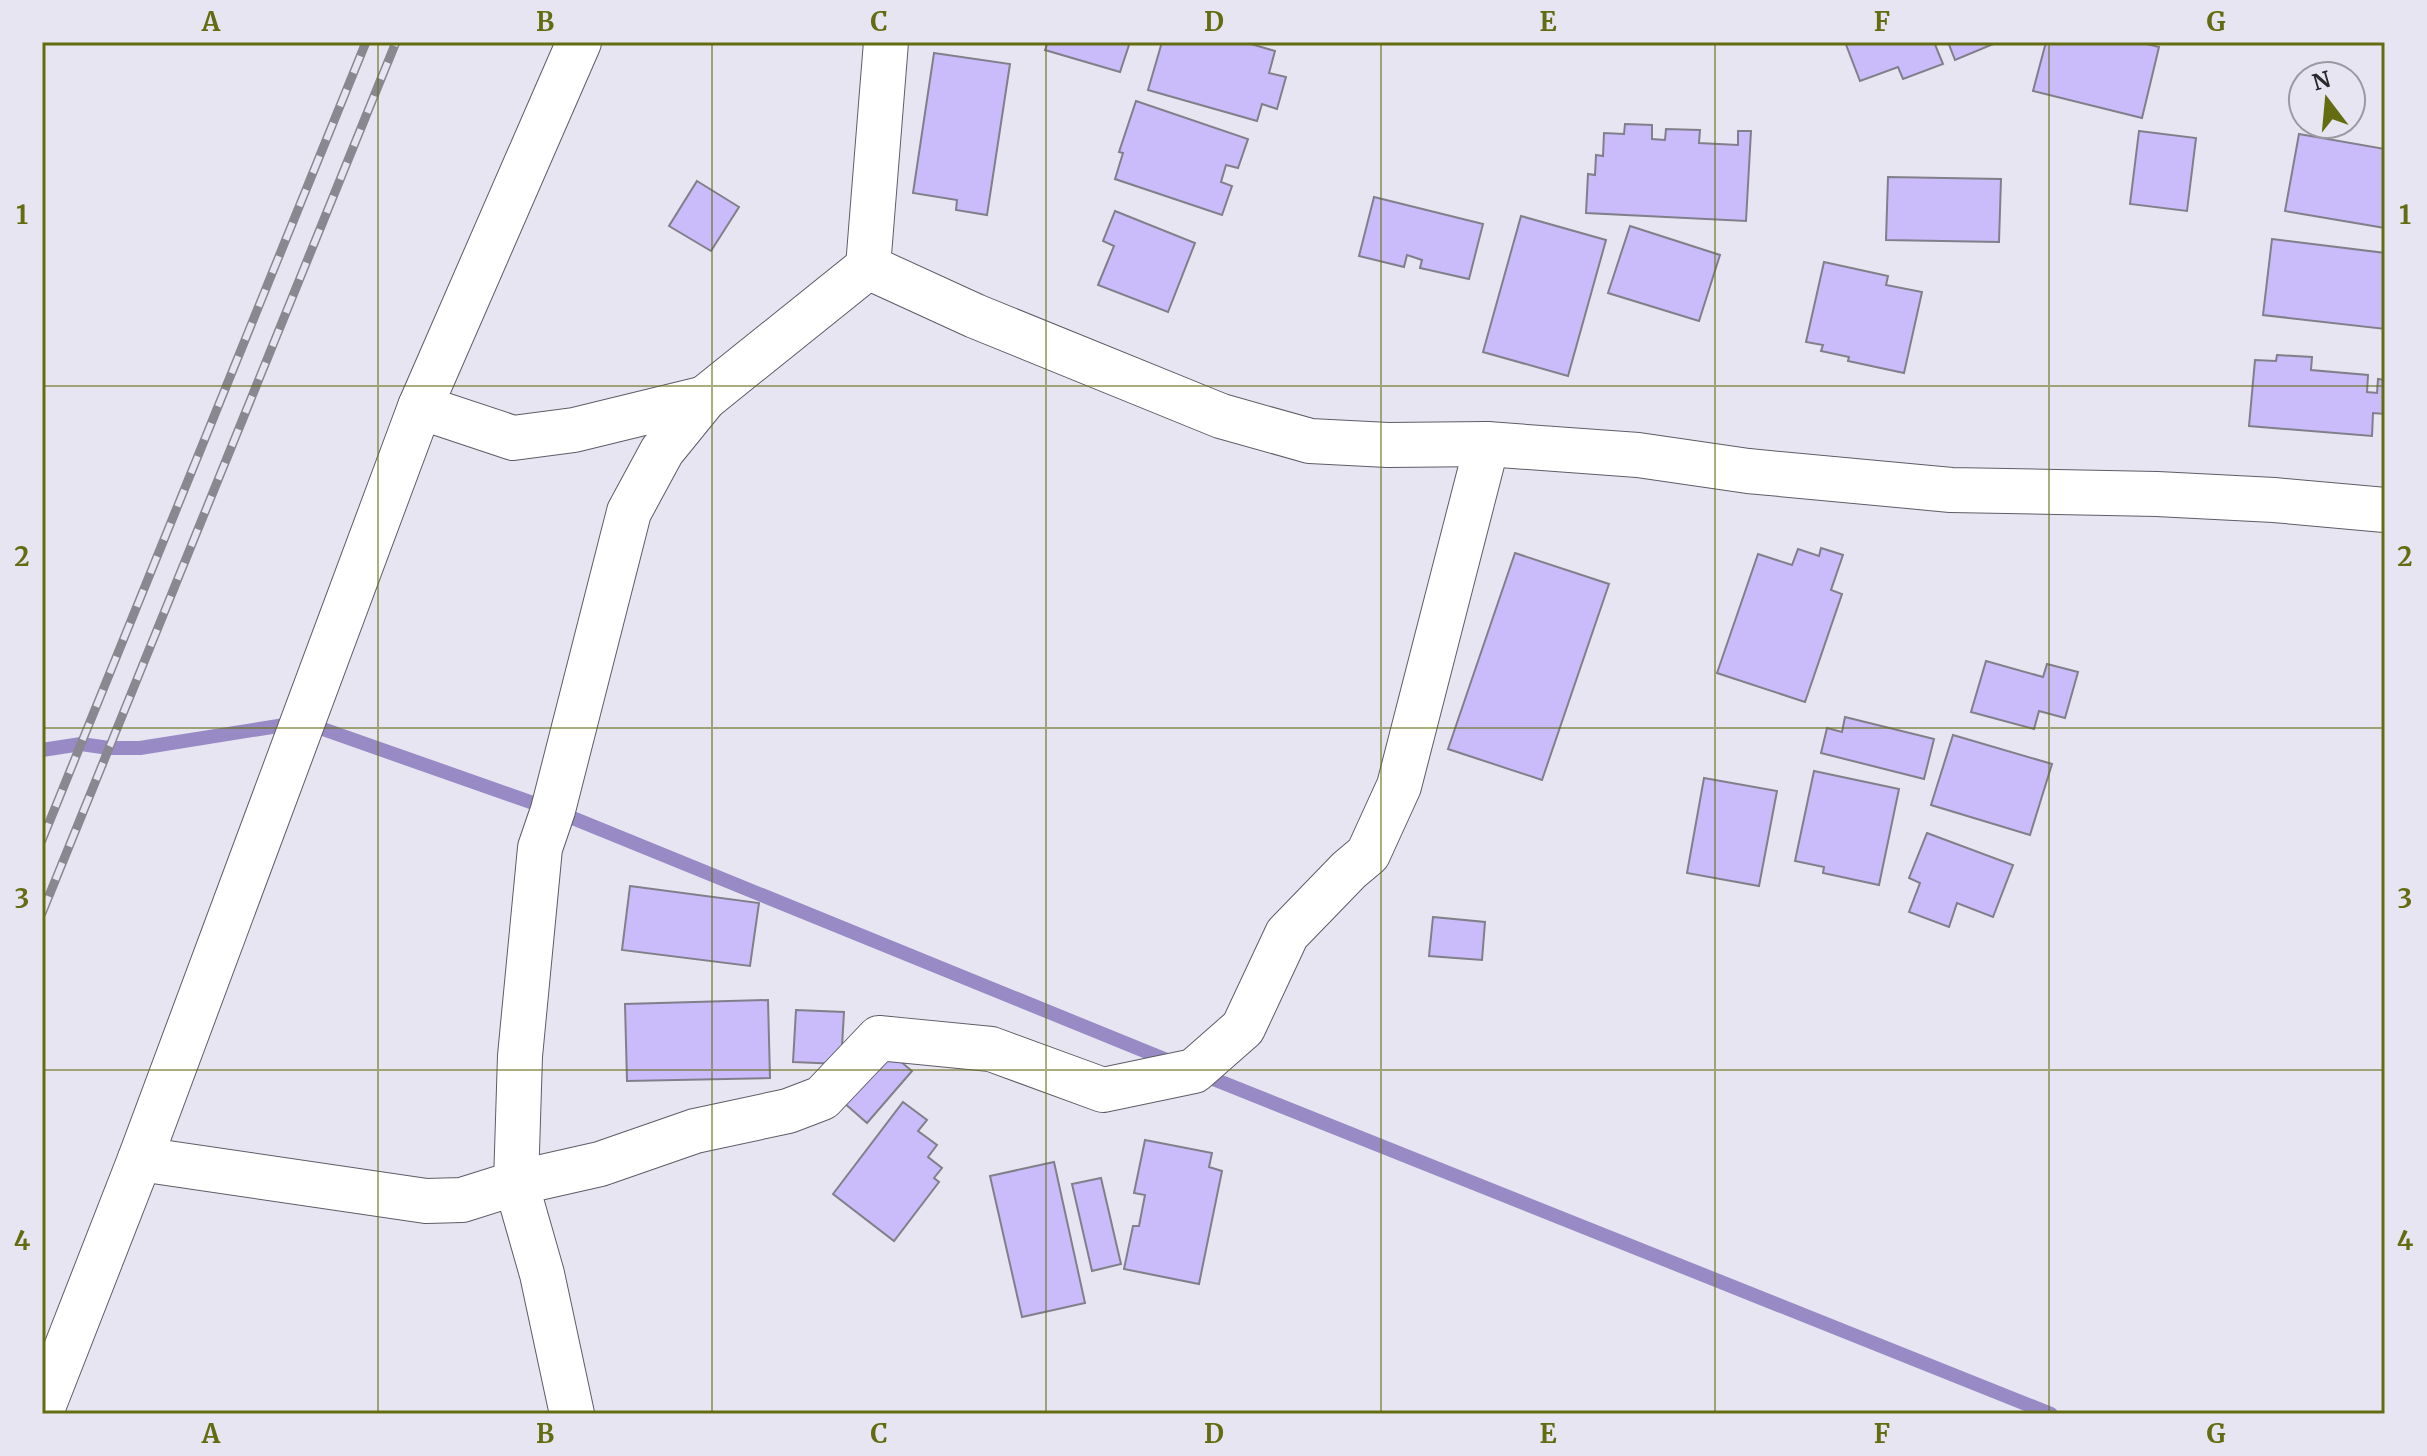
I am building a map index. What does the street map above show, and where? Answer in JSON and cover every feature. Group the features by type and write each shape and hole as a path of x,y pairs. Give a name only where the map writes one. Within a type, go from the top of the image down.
{"street":[{"path":"42,1410 140,1159 420,407 579,42"},
{"path":"572,1414 542,1274 516,1183 520,1056 540,848 553,810 629,512 662,451 705,398 868,267 886,42"},
{"path":"868,267 975,316 1221,416 1310,441 1388,445 1487,444 1638,455 1748,471 1951,490 2157,494 2385,510"},
{"path":"420,407 513,438 574,430 705,398"},
{"path":"140,1159 426,1201 462,1200 516,1183 600,1164 695,1131 788,1111 822,1098 879,1038 991,1049 1103,1090 1194,1071 1243,1028 1287,934 1368,854 1399,786 1487,444"}],"building":[{"path":"1048,42 1130,42 1120,72 1045,50"},
{"path":"1162,42 1244,42 1275,51 1269,73 1286,77 1277,109 1262,104 1257,121 1148,90"},
{"path":"1845,42 1934,42 1943,64 1903,79 1898,67 1860,81"},
{"path":"1948,42 1998,42 1955,60"},
{"path":"2046,42 2138,42 2159,47 2142,118 2033,91"},
{"path":"934,53 1010,64 987,215 956,210 957,200 913,193"},
{"path":"1136,101 1248,139 1238,168 1226,165 1221,182 1232,186 1222,215 1115,179 1123,153 1119,152"},
{"path":"1625,124 1652,125 1652,139 1665,140 1666,129 1700,130 1699,143 1738,145 1738,131 1751,131 1746,221 1586,213 1588,174 1595,175 1596,155 1603,156 1604,133 1624,134"},
{"path":"2139,131 2196,138 2187,211 2130,204"},
{"path":"2298,140 2333,140 2385,149 2385,228 2285,211"},
{"path":"1888,177 2001,179 1999,242 1886,240"},
{"path":"697,181 739,207 711,251 669,226"},
{"path":"1374,197 1483,224 1469,279 1420,268 1422,260 1407,255 1404,267 1359,256"},
{"path":"1115,211 1195,243 1168,312 1098,285 1114,246 1103,241"},
{"path":"1521,216 1606,240 1568,376 1483,352"},
{"path":"1630,226 1720,255 1699,321 1608,293"},
{"path":"2272,239 2385,253 2385,329 2263,315"},
{"path":"1824,262 1888,276 1886,285 1922,292 1904,373 1848,361 1849,357 1821,351 1823,345 1806,342"},
{"path":"2277,355 2312,357 2311,370 2368,375 2367,392 2377,393 2378,379 2385,380 2385,414 2373,413 2372,436 2249,426 2255,360 2276,361"},
{"path":"1821,548 1843,555 1831,590 1842,594 1805,702 1717,673 1758,554 1792,565 1798,549 1819,556"},
{"path":"1515,553 1609,584 1542,780 1448,749"},
{"path":"1986,661 2043,677 2047,664 2078,672 2065,718 2039,711 2034,729 1971,712"},
{"path":"1845,717 1934,739 1924,779 1821,753 1827,728 1842,732"},
{"path":"1953,735 2052,764 2030,835 1931,805"},
{"path":"1814,771 1899,789 1879,885 1823,873 1824,867 1795,861"},
{"path":"1704,778 1777,791 1759,886 1687,873"},
{"path":"1927,833 2013,865 1993,917 1957,903 1949,927 1909,912 1920,883 1909,878"},
{"path":"630,886 759,903 750,966 622,950"},
{"path":"1433,917 1485,922 1482,960 1429,956"},
{"path":"768,1000 770,1078 627,1081 625,1004"},
{"path":"796,1010 844,1012 841,1064 793,1062"},
{"path":"887,1050 912,1071 867,1123 843,1102"},
{"path":"903,1102 927,1120 918,1131 937,1145 928,1157 942,1168 934,1178 939,1182 894,1241 833,1194"},
{"path":"1145,1140 1212,1153 1209,1167 1222,1171 1199,1284 1124,1269 1133,1226 1139,1226 1145,1195 1134,1193"},
{"path":"1054,1162 1085,1303 1022,1317 990,1176"},
{"path":"1101,1178 1121,1264 1092,1271 1072,1184"}],"waterway":[{"path":"42,750 81,744 140,748 303,722 553,810 1174,1063"},
{"path":"1201,1074 2051,1414"}],"railway":[{"path":"42,840 366,42"},
{"path":"42,913 396,42"}]}
